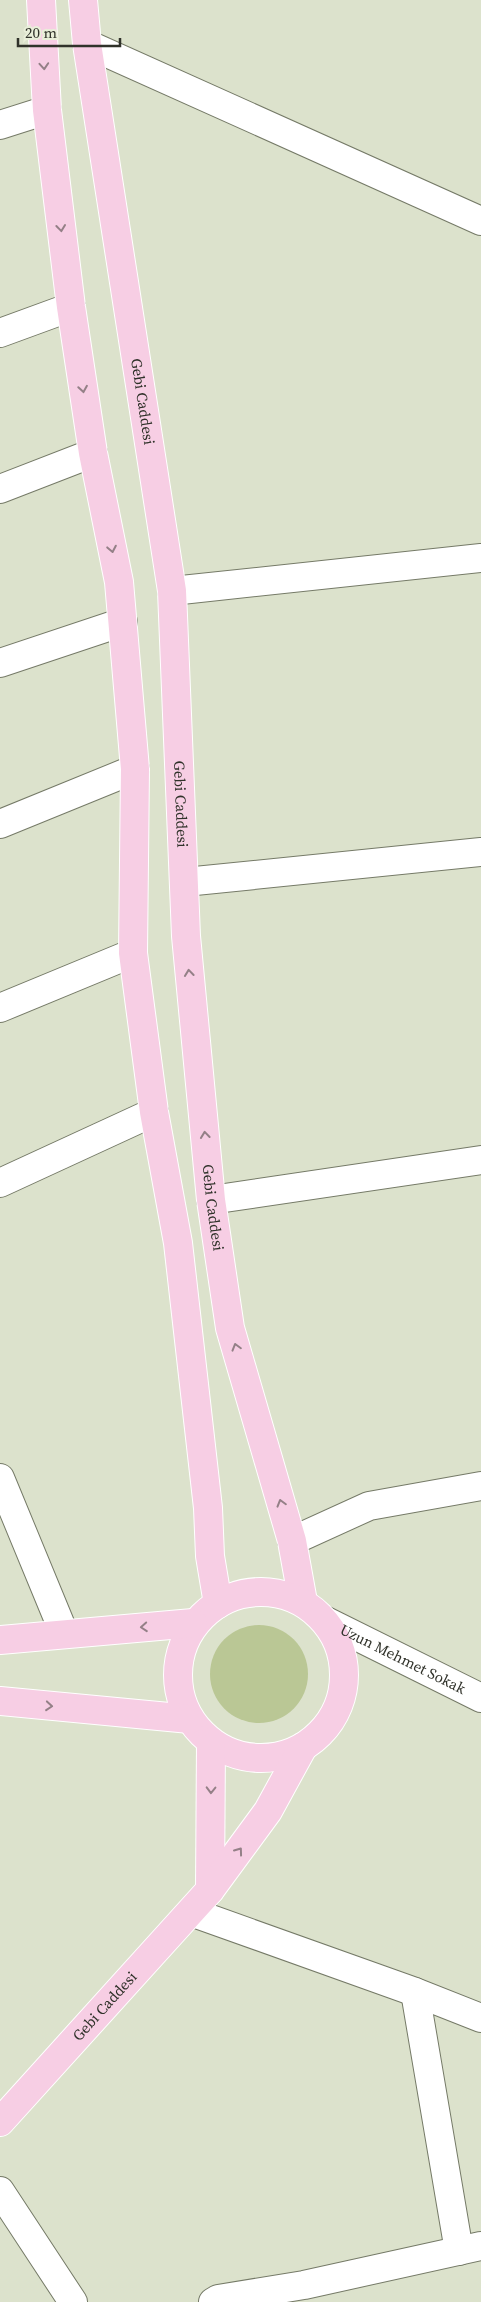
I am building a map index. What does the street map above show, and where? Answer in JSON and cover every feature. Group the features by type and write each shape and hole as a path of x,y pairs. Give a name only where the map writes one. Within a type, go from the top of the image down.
{"main road":[{"path":"41,0 47,110 71,307 93,453 119,582 135,769 133,953 154,1112 178,1243 208,1508 210,1556 218,1604"},
{"name":"Gebi Caddesi","path":"83,0 87,44 172,591 186,936 211,1200 230,1328 292,1541 303,1602"},
{"path":"251,1591 277,1592 303,1602 324,1620 336,1637 344,1662 344,1686 337,1711 322,1732 302,1747 280,1756 255,1758 231,1753 211,1742 202,1735 190,1719 179,1694 178,1664 193,1624 226,1599 251,1591"},
{"path":"0,1640 64,1633 193,1624"},
{"path":"0,1702 190,1719"},
{"path":"210,1890 211,1742"},
{"name":"Gebi Caddesi","path":"0,2122 210,1890 268,1811 302,1747"}],"street":[{"path":"87,44 481,222"},
{"path":"0,125 47,110"},
{"path":"0,333 71,307"},
{"path":"0,489 93,453"},
{"path":"172,591 481,558"},
{"path":"0,663 123,622"},
{"path":"0,824 135,769"},
{"path":"185,882 481,852"},
{"path":"0,1008 133,953"},
{"path":"0,1183 154,1112"},
{"path":"211,1200 481,1160"},
{"path":"0,1478 64,1633"},
{"path":"292,1541 369,1506 481,1486"},
{"name":"Uzun Mehmet Sokak","path":"324,1620 481,1698"},
{"path":"192,1912 415,1992 481,2018"},
{"path":"213,2302 218,2299 304,2285 470,2248 415,1992"},
{"path":"0,2191 73,2302"}],"green space":[{"path":"259,1625 278,1629 294,1639 304,1655 308,1674 304,1693 294,1709 278,1719 259,1723 240,1719 224,1709 214,1693 210,1674 214,1655 224,1639 240,1629"}]}
